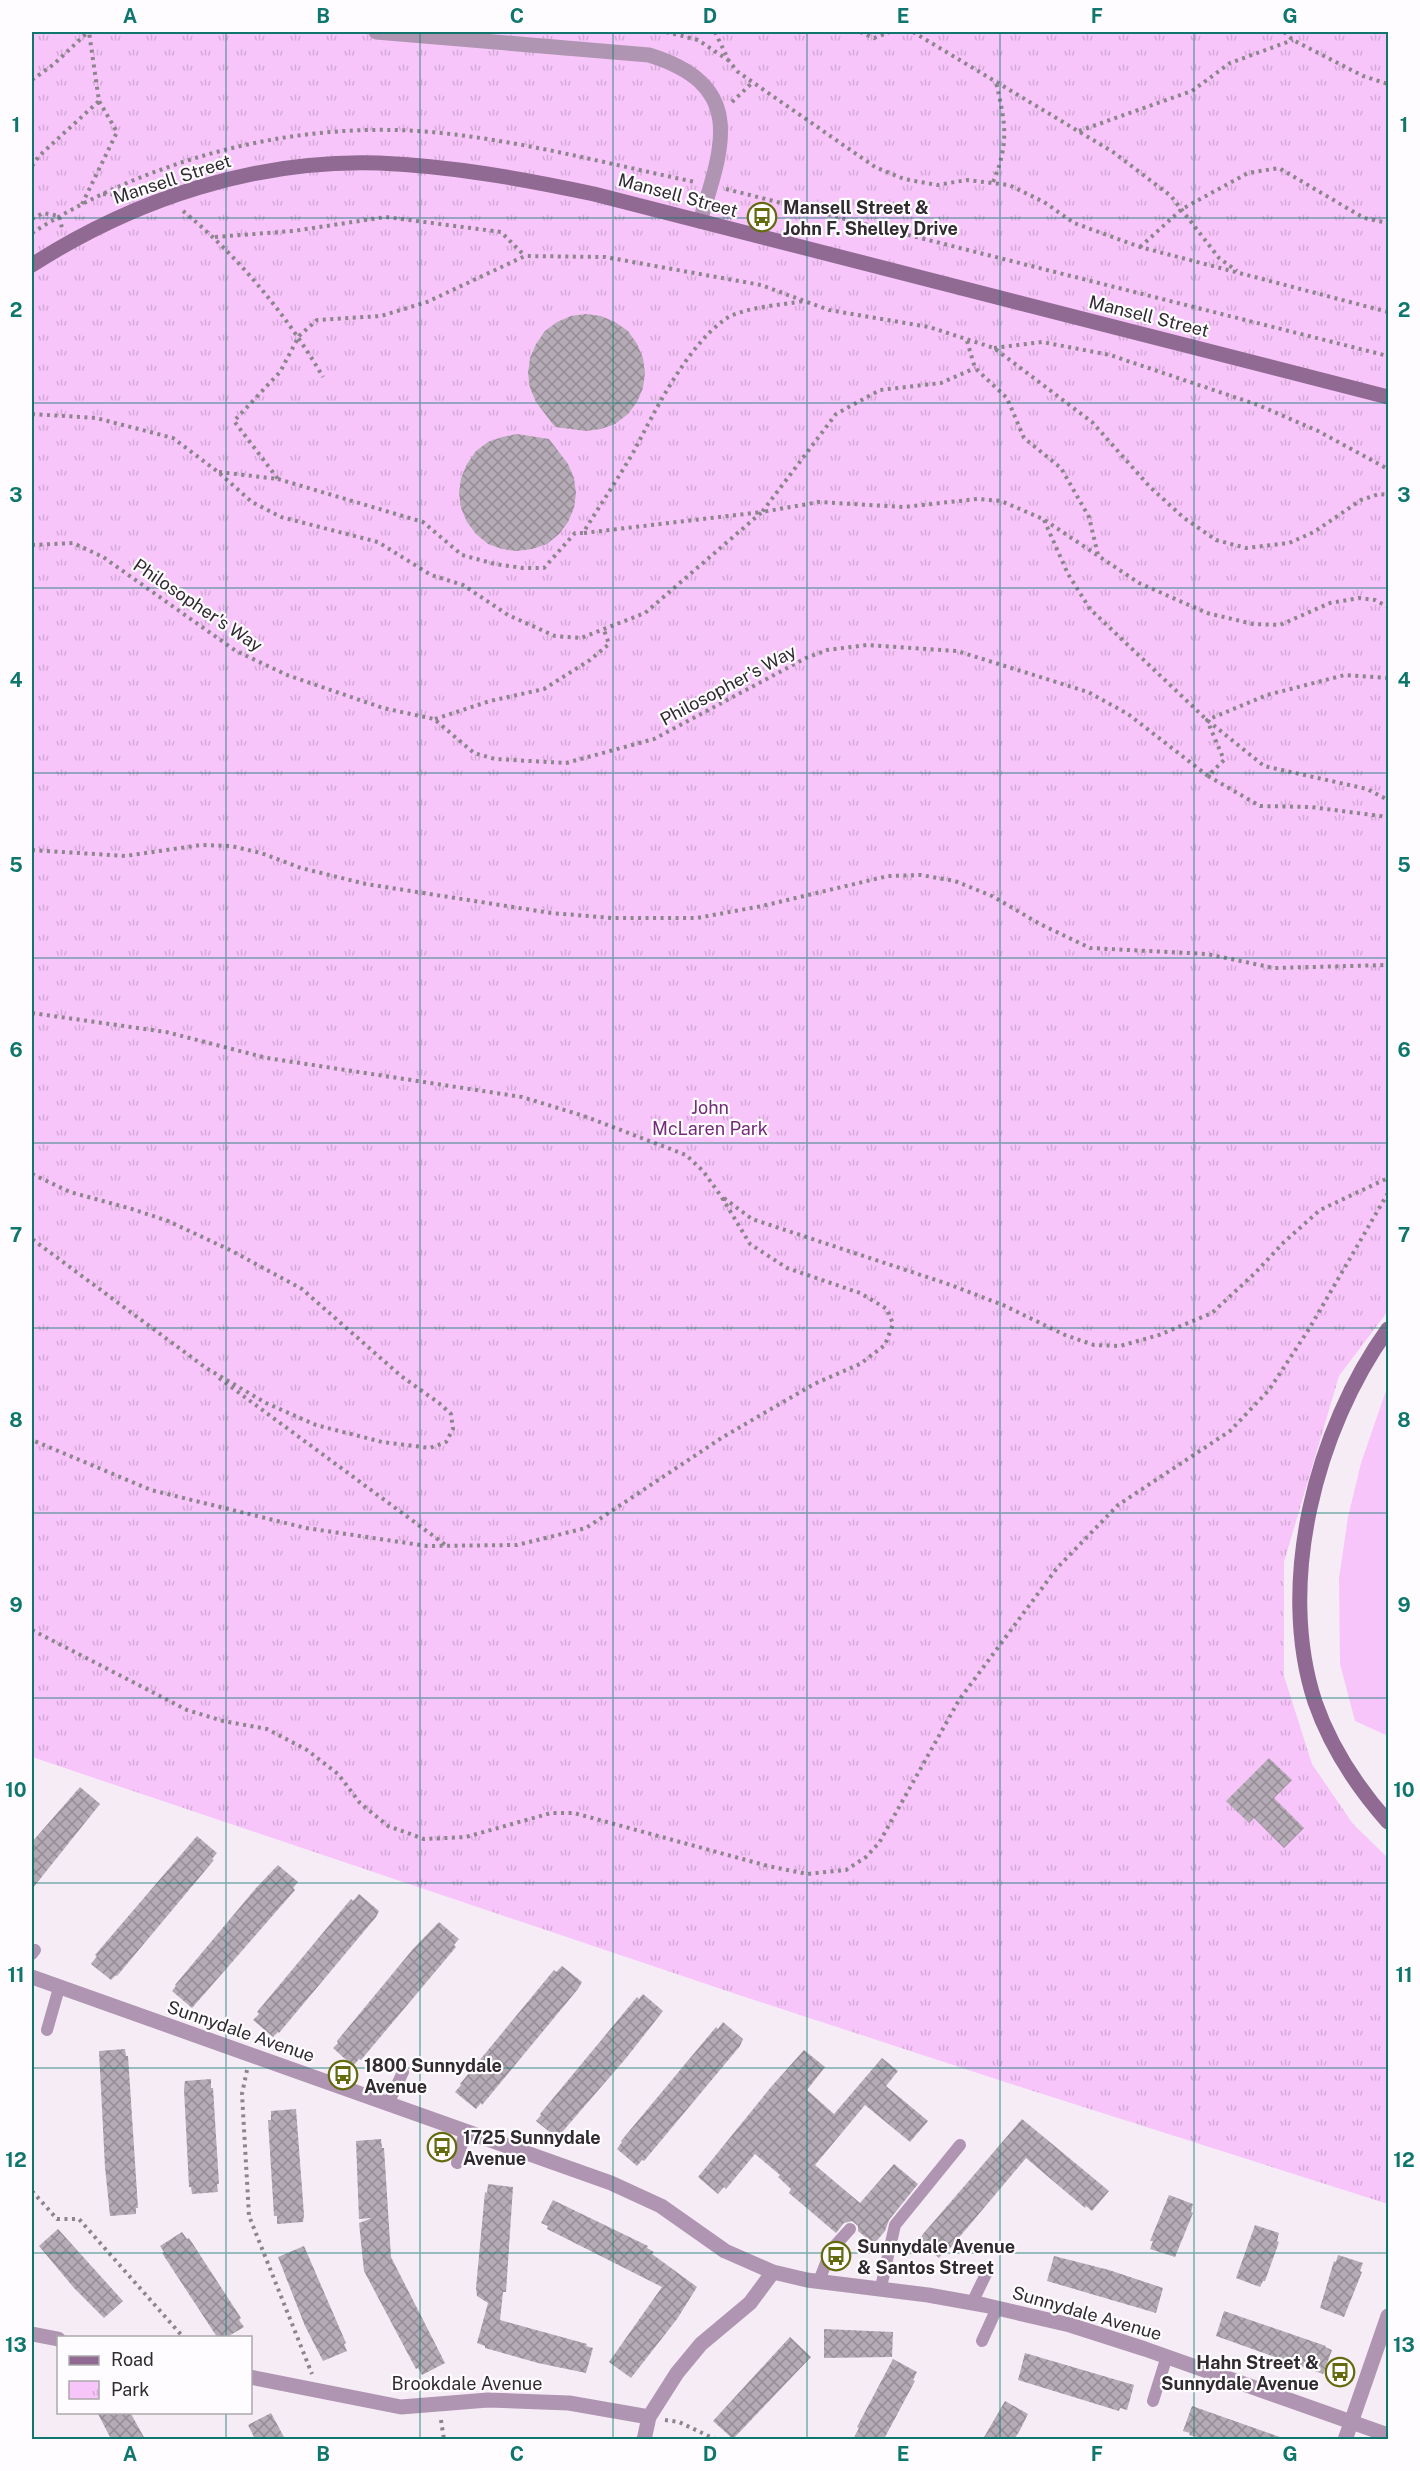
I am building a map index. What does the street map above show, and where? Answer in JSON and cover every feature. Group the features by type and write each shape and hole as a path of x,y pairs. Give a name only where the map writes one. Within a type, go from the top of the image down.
{"street":[{"path":"376,32 649,55 670,62 691,73 706,87 716,102 720,114 721,145 700,221"},
{"name":"Mansell Street","path":"32,265 67,243 121,215 166,197 251,173 334,164 378,163 471,171 520,178 594,194 1389,397"},
{"path":"1389,1329 1347,1401 1323,1464 1306,1531 1300,1600 1301,1633 1306,1669 1329,1736 1344,1766 1389,1822"},
{"name":"Sunnydale Avenue","path":"32,1977 637,2194 687,2223 726,2251 773,2272 819,2281 881,2287 972,2303 1080,2328 1167,2356 1389,2435"},
{"path":"644,2439 649,2417 683,2366 701,2344 750,2303 773,2272"},
{"path":"1345,2439 1389,2316"},
{"path":"32,2334 57,2339"},
{"name":"Brookdale Avenue","path":"252,2377 401,2407 488,2400 568,2403 649,2417"}],"lane":[{"path":"47,2030 59,1988"},
{"path":"388,2104 403,2072"},
{"path":"457,2163 465,2131"},
{"path":"881,2287 895,2225 960,2145"},
{"path":"819,2281 831,2250 850,2229"},
{"path":"972,2303 987,2271"},
{"path":"982,2341 997,2308"},
{"path":"1153,2401 1167,2356"}],"path":[{"path":"32,80 54,64 88,32"},
{"path":"81,205 117,132 99,101 88,32"},
{"path":"666,32 698,40 729,61"},
{"path":"715,32 729,61 738,72 875,167 904,179 937,185 966,180 1009,185 1044,202 1074,223 1140,247 1389,312"},
{"path":"860,32 874,38 890,32"},
{"path":"913,32 1113,152 1171,196 1219,258 1237,271 1257,278"},
{"path":"1284,32 1364,76 1389,84"},
{"path":"1078,131 1192,92 1230,63 1293,39"},
{"path":"993,183 1001,164 1006,125 996,81"},
{"path":"720,114 753,82"},
{"path":"32,166 39,156 99,101"},
{"path":"1140,247 1182,209 1248,173 1279,168 1364,218 1389,223"},
{"path":"166,197 215,237 299,336 323,377"},
{"path":"32,219 43,213 58,216 67,243"},
{"path":"215,237 293,231 386,217 501,232 525,256"},
{"path":"278,479 234,421 280,372 299,336 317,320 381,316 427,302 525,256 605,257 761,285 829,310 929,327 994,348 1092,422 1150,487 1184,518 1216,540 1246,548 1289,543 1314,532 1361,500 1379,494 1389,495"},
{"path":"584,533 633,452 663,395 696,348 725,319 745,311 804,301"},
{"path":"966,340 975,368 1007,398 1024,438 1061,468 1089,517 1098,555"},
{"path":"994,348 1042,342 1110,355 1258,405 1318,431 1389,469"},
{"path":"32,414 96,418 173,438 218,472 252,502 281,517 378,542 431,575 464,585 508,615 555,636 581,638 645,613 762,512 836,414 880,390 941,383 975,368"},
{"path":"218,472 278,479 423,522 462,555 495,564 523,568 544,568 575,533 762,512 819,502 904,507 976,499 1001,501 1043,519 1139,583 1207,613 1253,624 1280,625 1330,603 1359,598 1375,600 1389,607"},
{"path":"1043,519 1068,574 1090,609 1207,720 1264,766 1367,789 1389,800"},
{"name":"Philosopher's Way","path":"32,545 74,543 103,557 236,651 287,675 383,708 434,719 474,753 495,759 566,763 654,739 806,658 827,650 867,645 957,651 1088,692 1128,714 1208,776 1260,806 1311,807 1389,817"},
{"path":"434,719 490,701 544,689 590,660 609,644 604,630"},
{"path":"1207,720 1267,695 1345,675 1389,678"},
{"path":"1207,720 1224,760 1208,776"},
{"path":"32,850 126,856 201,845 231,846 261,853 301,868 377,886 551,913 612,918 697,918 762,906 888,876 921,874 955,881 992,897 1090,948 1206,954 1274,968 1389,965"},
{"path":"32,1013 166,1032 267,1058 522,1097 584,1116 686,1155 704,1170 750,1244 787,1268 860,1293 886,1309 893,1324 885,1345 860,1364 814,1384 723,1437 586,1528 517,1545 427,1546 306,1528 151,1490 32,1440"},
{"path":"32,1174 70,1192 168,1221 230,1250 302,1289 401,1376 445,1408 451,1414 453,1429 446,1442 430,1448 382,1442 316,1425 266,1403 206,1368"},
{"path":"721,1196 752,1219 948,1284 1003,1305 1065,1335 1094,1345 1120,1346 1159,1335 1212,1313 1320,1210 1389,1178"},
{"path":"32,1630 187,1710 223,1721 267,1729 306,1750 338,1774 360,1803 388,1826 424,1839 466,1837 551,1814 574,1813 768,1866 807,1874 846,1870 866,1857 879,1843 959,1700 1057,1568 1118,1505 1230,1431 1269,1390 1309,1329 1389,1193"},
{"path":"32,1239 448,1546"},
{"path":"250,2055 242,2094 249,2216 312,2374 312,2389"},
{"path":"32,2192 57,2218 79,2218 183,2336"},
{"path":"649,2417 679,2422 717,2439"}],"green space":[{"name":"John McLaren Park","path":"32,32 1388,32 1388,1311 1339,1376 1284,1562 1284,1676 1312,1764 1353,1824 1388,1858 1388,2204 733,1993 32,1757"},
{"path":"1388,1385 1388,1736 1355,1721 1340,1664 1339,1578 1348,1517 1361,1463"}],"building":[{"path":"586,314 601,316 628,331 643,358 645,373 643,388 628,414 615,424 586,431 555,427 536,402 530,388 528,373 530,358 545,331 571,316"},
{"path":"517,434 549,439 568,464 574,478 576,493 574,508 559,534 547,544 517,551 488,544 476,534 461,508 459,493 461,478 476,451 488,442"},
{"path":"1269,1758 1292,1780 1274,1798 1304,1828 1284,1848 1254,1818 1249,1823 1226,1801"},
{"path":"80,1787 100,1804 32,1889 32,1842"},
{"path":"197,1836 217,1853 212,1859 214,1860 117,1976 111,1980 91,1964 97,1956 95,1955"},
{"path":"278,1865 298,1882 293,1888 295,1890 192,2008 172,1991 175,1985"},
{"path":"359,1894 379,1911 376,1917 279,2033 273,2037 253,2020 259,2014 257,2012 351,1899 353,1901"},
{"path":"439,1922 459,1939 454,1945 456,1947 361,2060 359,2059 353,2066 333,2048 338,2043 337,2041 413,1949"},
{"path":"562,1966 582,1982 578,1989 482,2105 481,2103 476,2109 455,2092 554,1970 556,1972"},
{"path":"643,1994 663,2011 627,2057 557,2138 536,2121 540,2114 637,1997 639,1999"},
{"path":"723,2022 743,2039 740,2046 644,2161 642,2160 637,2166 617,2149 621,2141 716,2027 718,2029"},
{"path":"125,2049 126,2056 128,2056 138,2208 136,2208 136,2214 110,2216 99,2051"},
{"path":"804,2050 825,2067 807,2090 834,2114 882,2058 898,2071 886,2086 928,2121 910,2142 865,2105 815,2165 860,2203 894,2164 918,2184 889,2220 885,2231 874,2244 858,2231 858,2226 852,2221 844,2223 836,2233 789,2193 791,2189 778,2177 780,2175 755,2154 726,2189 724,2187 718,2194 698,2177"},
{"path":"211,2079 218,2192 192,2194 191,2187 189,2187 185,2081"},
{"path":"296,2109 303,2222 277,2224 277,2216 274,2216 268,2120 271,2120 271,2111"},
{"path":"1022,2119 1109,2191 1092,2211 1086,2206 1085,2208 1026,2158 946,2253 944,2252 939,2258 919,2241 923,2234"},
{"path":"381,2139 382,2148 384,2148 391,2257 445,2363 422,2375 418,2368 416,2369 364,2271 359,2223 372,2218 359,2219 356,2141"},
{"path":"488,2184 513,2187 506,2292 503,2292 500,2320 587,2344 586,2346 593,2348 586,2373 538,2363 485,2348 477,2343 488,2303 477,2296 476,2288 485,2192 487,2193"},
{"path":"1169,2195 1193,2204 1191,2212 1193,2213 1175,2257 1150,2249 1153,2241 1150,2241"},
{"path":"553,2200 648,2246 647,2248 654,2252 652,2254 697,2287 677,2319 631,2378 609,2362 662,2287 547,2229 548,2226 541,2223"},
{"path":"1255,2225 1279,2233 1277,2241 1279,2242 1265,2281 1260,2287 1236,2278"},
{"path":"58,2229 123,2301 104,2318 74,2288 39,2246"},
{"path":"182,2232 187,2239 189,2238 241,2318 239,2320 244,2327 229,2336 216,2336 162,2253 164,2252 160,2246"},
{"path":"304,2246 346,2343 344,2344 347,2351 323,2361 305,2326 278,2257"},
{"path":"1338,2255 1363,2263 1360,2271 1362,2272 1344,2317 1320,2308 1334,2261 1336,2262"},
{"path":"1054,2256 1109,2270 1163,2288 1156,2313 1047,2281"},
{"path":"1224,2311 1326,2346 1332,2350 1323,2374 1216,2336"},
{"path":"824,2329 893,2332 892,2357 824,2358"},
{"path":"790,2337 811,2357 733,2439 713,2421"},
{"path":"1025,2353 1134,2385 1127,2410 1120,2408 1119,2411 1018,2380"},
{"path":"893,2359 917,2372 913,2380 915,2381 884,2439 853,2439 859,2428 857,2427"},
{"path":"1005,2401 1028,2414 1019,2432 1014,2439 983,2439"},
{"path":"1192,2406 1280,2437 1280,2439 1204,2439 1189,2435 1190,2433 1183,2431"},
{"path":"271,2413 285,2439 255,2439 248,2425"},
{"path":"98,2414 131,2414 145,2439 111,2439"}],"place":[{"name":"Mansell Street & John F. Shelley Drive","path":"762,217"},
{"name":"1800 Sunnydale Avenue","path":"343,2075"},
{"name":"1725 Sunnydale Avenue","path":"442,2147"},
{"name":"Sunnydale Avenue & Santos Street","path":"836,2256"},
{"name":"Hahn Street & Sunnydale Avenue","path":"1340,2372"}]}
